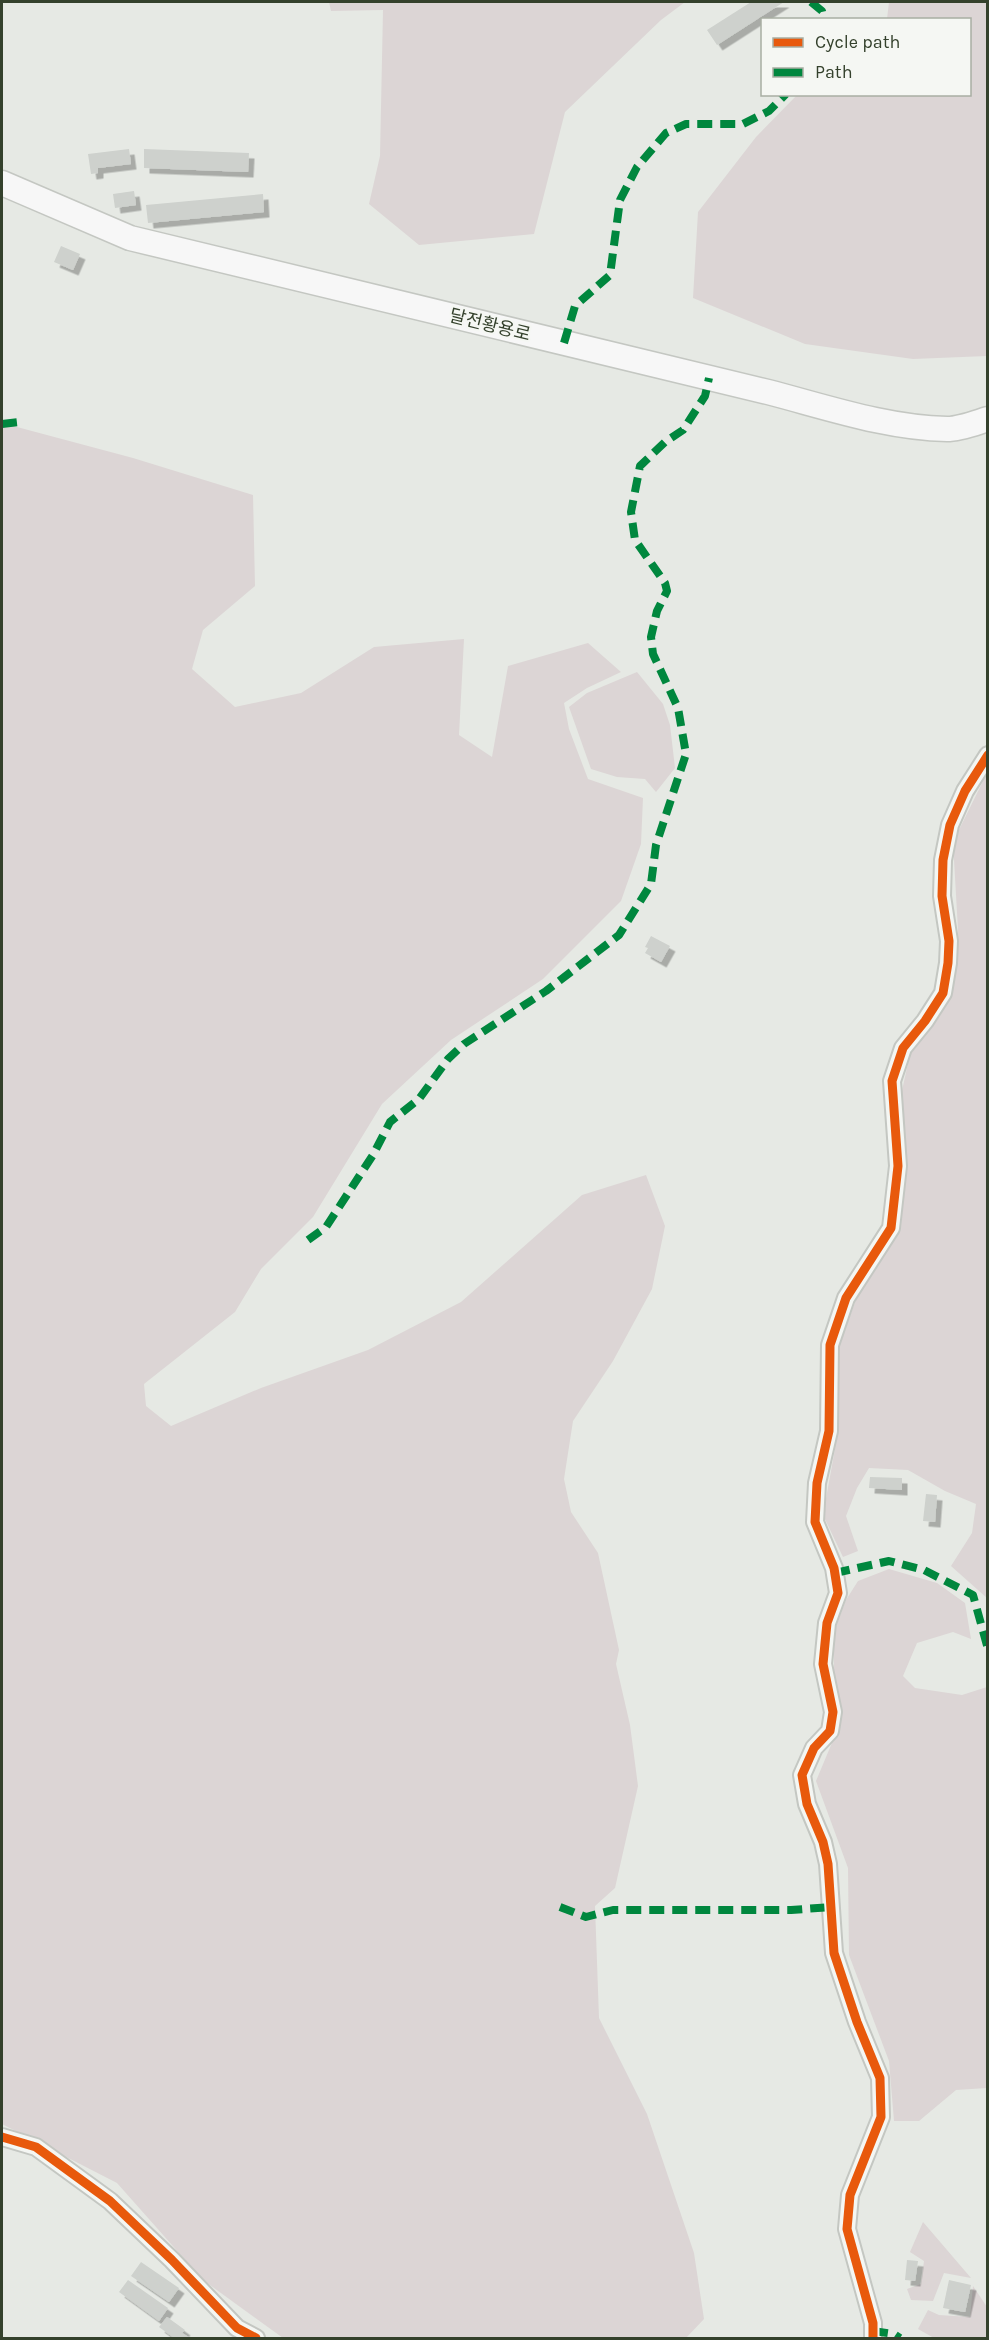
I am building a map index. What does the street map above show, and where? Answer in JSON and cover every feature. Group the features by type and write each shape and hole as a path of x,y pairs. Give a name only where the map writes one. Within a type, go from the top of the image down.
{"main road":[{"name":"달전황용로","path":"2,183 130,237 855,415 899,424 950,429 987,419"}],"street":[{"path":"873,2338 873,2323 847,2229 850,2195 881,2116 880,2078 857,2022 834,1953 828,1864 823,1842 807,1804 802,1775 814,1748 830,1731 833,1712 823,1664 827,1623 838,1593 834,1568 815,1522 818,1484 829,1431 830,1345 846,1298 891,1228 898,1166 892,1081 903,1048 925,1021 943,993 949,941 942,896 943,860 950,825 964,791 987,755"},
{"path":"2,2137 36,2147 110,2201 172,2260 237,2328 256,2338"}],"shaded area":[{"path":"329,2 685,2 661,20 565,112 534,234 419,245 369,204 380,156 383,10 331,11"},
{"path":"889,2 987,2 987,356 913,359 805,344 693,298 698,212 756,137 796,96 971,96 971,18 887,18"},
{"path":"2,423 133,458 253,495 255,586 203,630 192,669 235,707 301,693 374,647 464,639 459,735 492,757 508,666 588,643 621,672 587,688 564,703 569,729 588,779 643,798 641,844 621,901 543,979 451,1040 382,1104 313,1217 261,1269 235,1312 144,1384 146,1406 171,1426 261,1388 368,1350 461,1302 582,1195 646,1175 665,1226 652,1289 613,1361 573,1421 564,1479 571,1512 598,1553 619,1650 616,1664 630,1725 638,1786 615,1888 595,1906 599,2018 647,2114 694,2253 704,2319 686,2338 283,2338 203,2280 117,2183 2,2124"},
{"path":"637,672 663,704 670,725 675,768 656,792 645,779 617,777 591,769 569,707 587,693"},
{"path":"987,773 987,1598 951,1566 972,1533 976,1504 945,1491 908,1470 869,1468 857,1488 846,1516 858,1551 843,1557 823,1515 835,1449 837,1352 857,1297 901,1227 905,1164 901,1095 911,1050 952,996 958,930 953,842"},
{"path":"889,1569 937,1583 965,1603 971,1639 953,1632 917,1643 903,1676 915,1688 962,1695 987,1687 987,2088 956,2090 919,2121 894,2121 889,2061 849,1955 848,1868 816,1781 839,1726 840,1704 834,1672 834,1632 846,1600 858,1581"},
{"path":"923,2222 971,2278 944,2273 933,2301 911,2300 907,2289 921,2284 924,2261 910,2252"},
{"path":"973,2286 987,2307 987,2337 934,2338 918,2329 928,2310 939,2315 970,2317"}],"building":[{"path":"751,2 784,2 717,45 707,30"},
{"path":"129,149 131,164 98,168 98,173 91,174 88,154"},
{"path":"144,149 249,153 248,172 144,168"},
{"path":"134,191 136,205 115,208 113,194"},
{"path":"263,194 264,212 148,223 146,205"},
{"path":"61,246 80,254 73,270 54,262"},
{"path":"651,936 670,946 661,962 645,953 648,948 645,947"},
{"path":"870,1477 902,1478 902,1490 869,1488"},
{"path":"926,1494 937,1495 935,1522 923,1521"},
{"path":"907,2260 918,2261 915,2281 905,2280"},
{"path":"141,2262 179,2288 169,2302 131,2276"},
{"path":"128,2280 168,2308 159,2321 119,2292"},
{"path":"949,2280 971,2285 965,2312 943,2308"},
{"path":"167,2317 185,2330 182,2333 190,2338 174,2338 159,2327"}],"marked path":[{"path":"811,2 822,11 824,18"},
{"path":"564,343 575,306 610,275 620,200 637,167 666,133 686,124 743,124 769,111 784,96"},
{"path":"308,1240 326,1227 373,1155 390,1122 419,1099 448,1059 464,1044 546,991 619,935 651,884 656,845 686,754 678,708 653,654 651,637 657,611 667,591 665,583 635,540 631,512 640,466 665,442 683,430 705,396 709,378"},
{"path":"2,424 19,422"},
{"path":"835,1573 889,1561 924,1570 973,1595 988,1649"},
{"path":"560,1907 586,1917 613,1910 791,1910 831,1907"},
{"path":"873,2331 894,2334 900,2338"}],"cycle path":[{"path":"873,2338 873,2323 847,2229 850,2195 881,2117 880,2078 857,2022 834,1953 828,1864 823,1842 807,1804 802,1775 814,1748 830,1731 833,1712 823,1664 827,1623 838,1593 834,1568 815,1522 817,1483 829,1431 830,1345 846,1298 891,1228 898,1166 892,1081 903,1048 925,1021 943,993 949,941 942,896 943,860 950,825 965,791 988,755"},
{"path":"2,2137 36,2147 110,2201 172,2260 237,2328 256,2338"}]}
